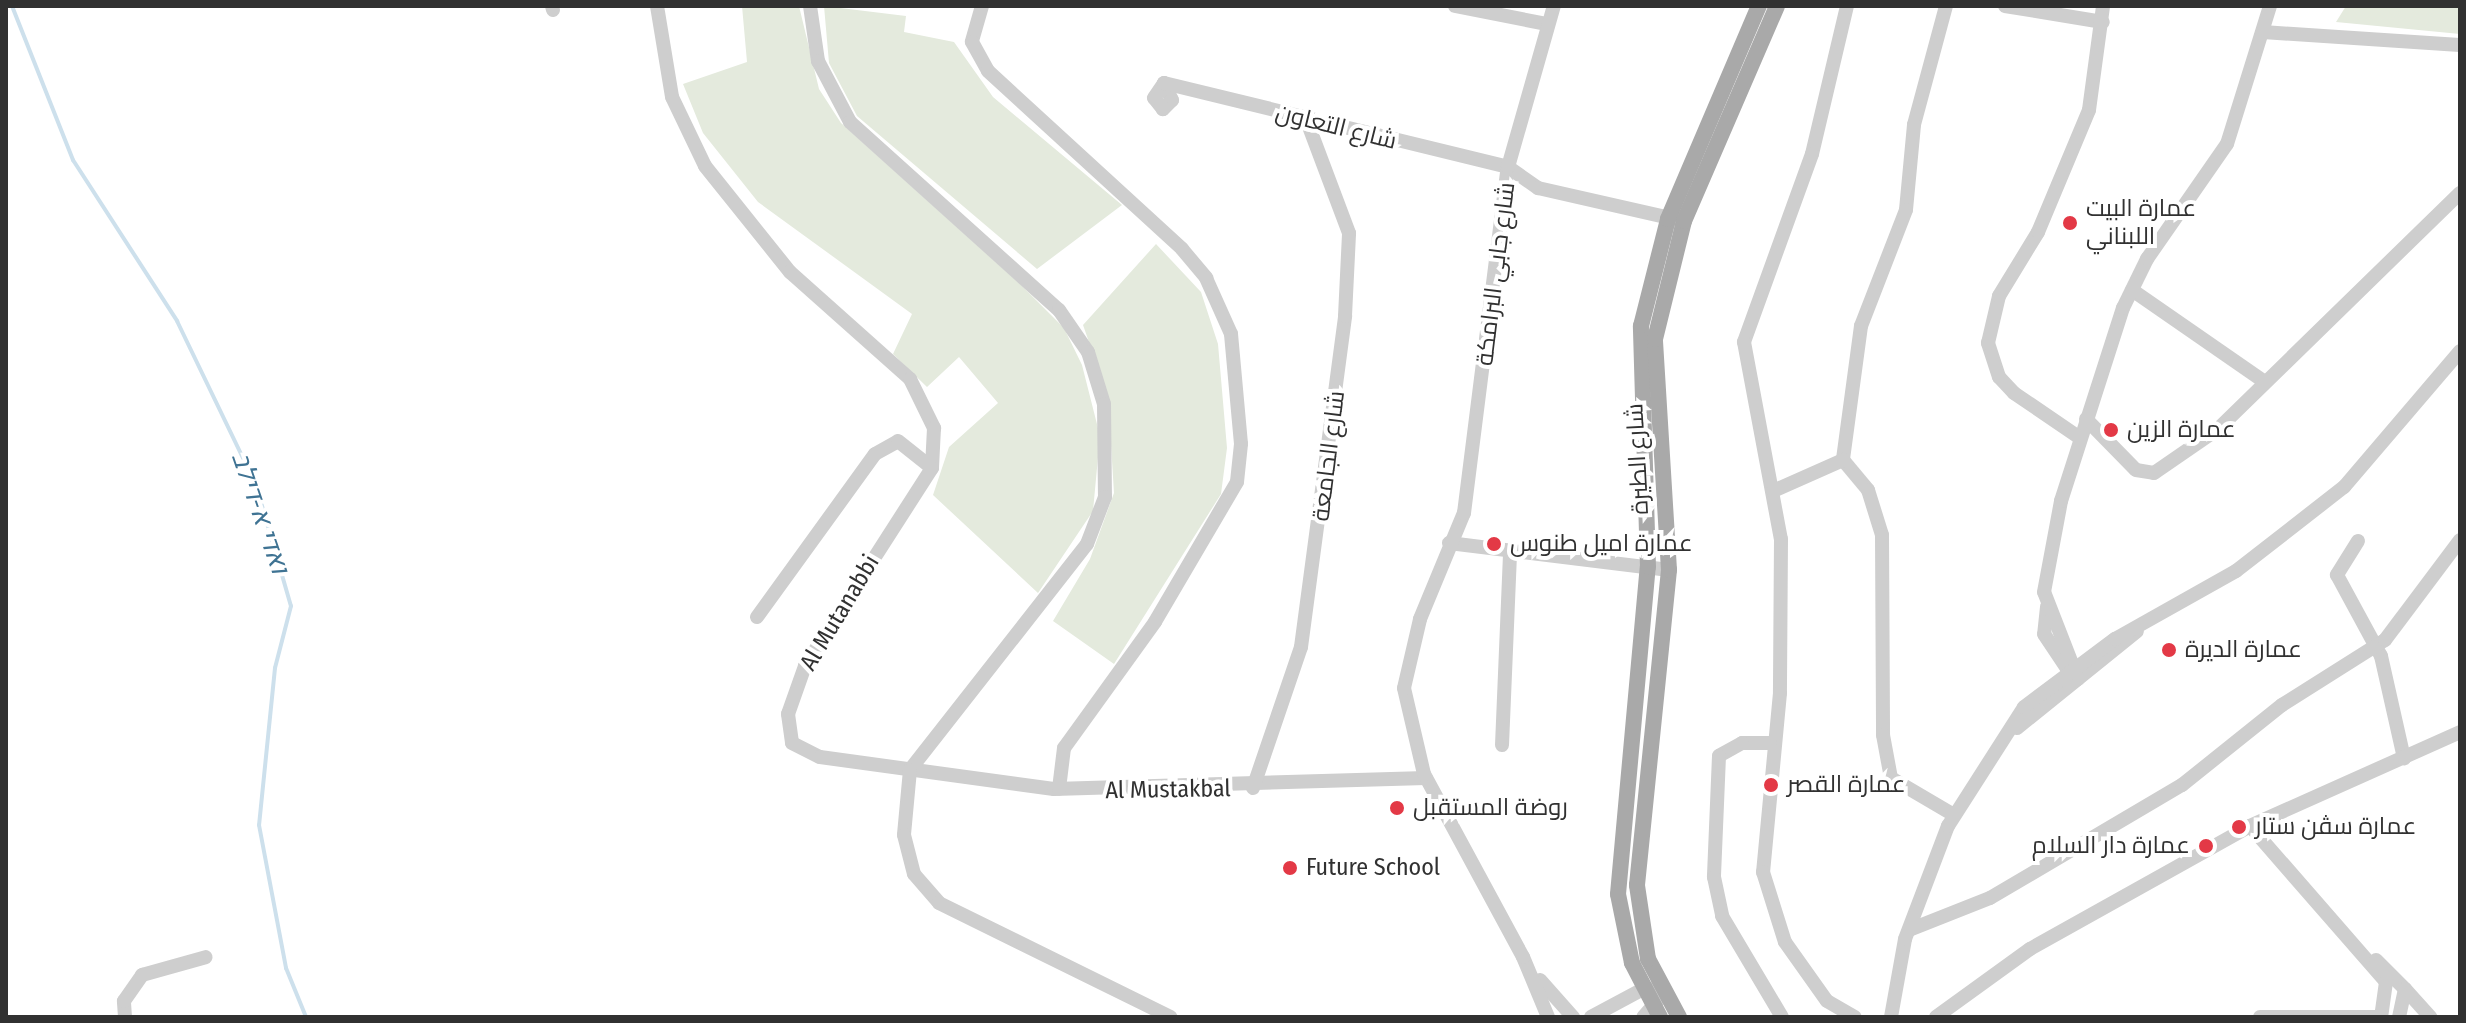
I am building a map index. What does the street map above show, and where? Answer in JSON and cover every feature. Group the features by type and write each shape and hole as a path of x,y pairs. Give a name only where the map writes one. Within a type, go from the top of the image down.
{"main road":[{"name":"شارع الطيرة","path":"1653,1015 1622,925 1618,878 1648,567 1641,326 1676,220 1759,6"},
{"name":"شارع الطيرة","path":"1679,1017 1665,992 1640,924 1637,865 1669,570 1655,339 1676,220 1777,6"}],"street":[{"path":"657,6 660,52 683,131 790,272 910,379 934,428 932,468"},
{"path":"810,6 818,61 850,122 1059,310 1088,352 1104,404 1105,497 1087,544 910,770 904,835 924,890 1171,1017"},
{"path":"982,6 972,42 988,71 1182,249 1206,278 1231,334 1241,444 1237,482 1155,622 1068,740 1059,789"},
{"path":"1455,6 1547,24"},
{"name":"شارع جابي البرامكة","path":"1523,957 1426,778 1404,688 1449,543 1464,513 1508,167 1554,6"},
{"path":"1847,6 1812,154 1744,342 1773,491 1782,577 1780,693 1770,743 1763,872 1774,921 1827,1001 1855,1017"},
{"path":"1946,6 1914,125 1906,210 1861,326 1843,460 1868,490 1882,535 1883,735 1891,778 1954,815"},
{"path":"2005,6 2103,22"},
{"path":"2080,438 2014,393 1999,377 1988,343 1999,296 2038,232 2089,110 2103,6"},
{"path":"1891,1017 1909,930 1954,815 2038,692 2048,664 2044,634 2061,501 2086,419 2132,290 2227,144 2270,6"},
{"path":"2263,32 2460,45"},
{"name":"شارع التعاون","path":"1164,83 1307,121 1508,167"},
{"name":"شارع الجامعة","path":"1253,788 1301,647 1345,316 1349,233 1307,121"},
{"path":"1508,167 1538,188 1676,220"},
{"path":"2086,419 2136,470 2154,473 2218,429 2460,193"},
{"path":"2132,290 2265,382"},
{"path":"2038,692 2236,571 2344,487 2460,351"},
{"path":"757,617 875,454 898,441 932,468"},
{"path":"1773,491 1843,460"},
{"name":"Al Mutanabbi","path":"910,770 808,754 792,743 786,726 832,618 932,468"},
{"path":"1909,930 1990,898 2182,785 2282,705 2377,644 2460,540"},
{"path":"2358,541 2337,575 2377,644 2404,758"},
{"path":"1449,543 1669,570"},
{"path":"1502,745 1510,551"},
{"path":"2047,606 2073,672"},
{"path":"2060,638 2083,651 2101,648 2138,631"},
{"path":"2044,634 2073,672"},
{"path":"2001,744 2101,648"},
{"path":"1936,1017 2030,949 2250,826 2460,732"},
{"path":"1770,743 1742,743 1719,756 1714,877 1735,942 1782,1017"},
{"name":"Al Mustakbal","path":"910,770 1059,789 1253,788 1426,778"},
{"path":"2250,826 2353,942 2389,990 2378,1017 2318,1011 2260,1017"},
{"path":"2353,942 2405,989 2430,1017"},
{"path":"125,1017 124,1001 142,975 206,957"},
{"path":"1523,957 1548,1017"},
{"path":"1523,957 1573,1017"},
{"path":"1591,1017 1645,988 1665,992 1653,1015"},
{"path":"2399,1017 2405,989"}],"shaded area":[{"path":"742,6 799,6 819,89 841,123 1020,284 1064,328 1082,365 1100,436 1093,511 1038,593 933,495 949,447 998,403 959,357 927,387 893,354 912,314 758,202 703,133 683,84 747,62"},
{"path":"824,6 906,16 904,32 954,42 993,97 1122,205 1037,269 857,116 829,63"},
{"path":"2346,6 2460,6 2460,34 2336,22"},
{"path":"1156,244 1201,292 1218,344 1227,448 1221,494 1114,664 1053,621 1090,559 1114,493 1108,396 1083,325"}],"waterway":[{"name":"ואדי א-דילב","path":"12,6 73,160 177,321 256,485 291,606 275,668 259,825 286,968 306,1017"}],"place":[{"name":"عمارة البيت اللبناني","path":"2070,223"},
{"name":"عمارة الزين","path":"2111,430"},
{"name":"عمارة اميل طنوس","path":"1494,544"},
{"name":"عمارة الديرة","path":"2169,650"},
{"name":"عمارة القصر","path":"1771,785"},
{"name":"روضة المستقبل","path":"1397,808"},
{"name":"عمارة سڤن ستار","path":"2239,827"},
{"name":"عمارة دار السلام","path":"2206,846"},
{"name":"Future School","path":"1290,868"}]}
